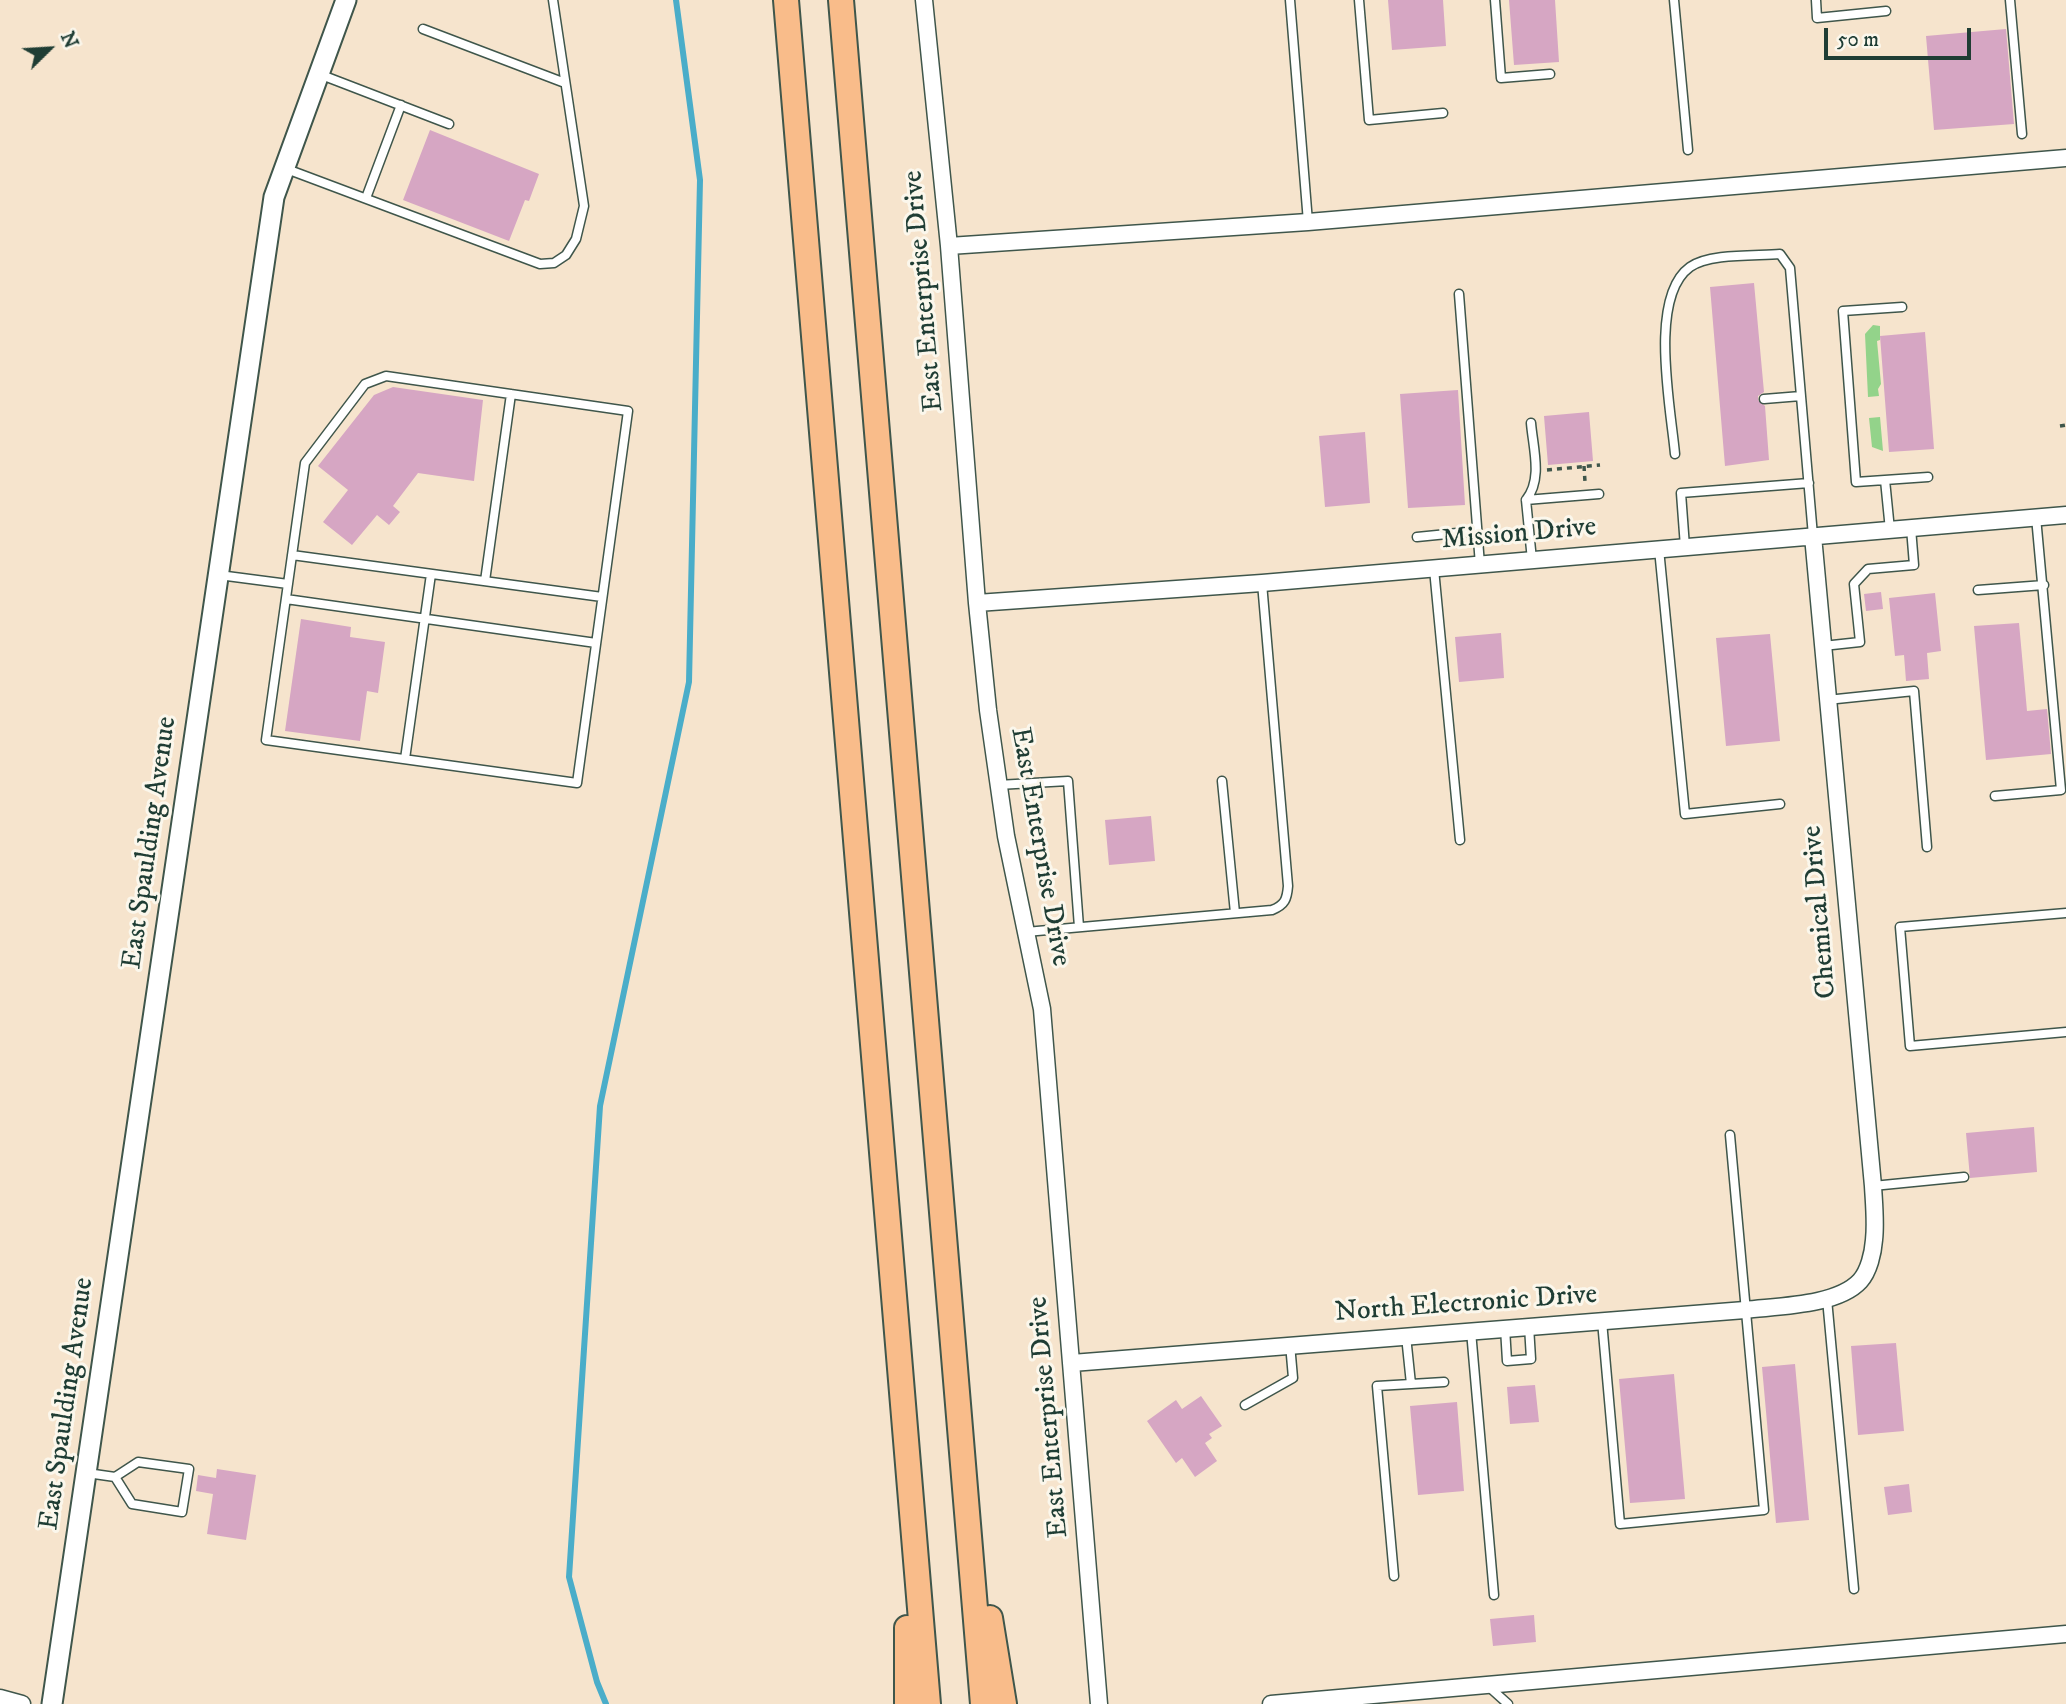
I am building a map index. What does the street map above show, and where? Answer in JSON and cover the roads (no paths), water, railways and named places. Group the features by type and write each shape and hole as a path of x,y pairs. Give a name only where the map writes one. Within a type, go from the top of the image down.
{"highway":[{"path":"786,0 928,1704"},
{"path":"841,0 983,1704"},
{"path":"961,1438 1004,1704"},
{"path":"907,1704 909,1484"}],"street":[{"name":"East Enterprise Drive","path":"924,0 949,246 977,603 998,785 1042,1009 1099,1704"},
{"name":"East Spaulding Avenue","path":"52,1704 274,197 319,74 342,1"},
{"path":"949,246 1308,222 2066,158"},
{"name":"Mission Drive","path":"977,603 1262,583 2066,515"},
{"name":"Chemical Drive","path":"1813,536 1873,1186 1875,1237 1872,1254 1860,1281"},
{"name":"North Electronic Drive","path":"1072,1363 1745,1310 1827,1298 1860,1281"},
{"path":"1271,1704 2066,1634"},
{"path":"0,1698 22,1704"}],"lane":[{"path":"284,168 540,264 554,263 566,255 576,239 584,206 552,0"},
{"path":"1290,0 1308,222"},
{"path":"1359,0 1369,120 1443,113"},
{"path":"1495,0 1501,78 1550,74"},
{"path":"1674,0 1688,150"},
{"path":"1816,0 1817,18 1886,11"},
{"path":"2010,0 2022,134"},
{"path":"423,29 565,83"},
{"path":"319,74 449,124"},
{"path":"366,198 401,106"},
{"path":"1675,454 1664,338 1667,307 1680,279 1690,267 1709,259 1780,254 1790,268 1813,536"},
{"path":"1459,294 1480,565"},
{"path":"1902,307 1843,311 1856,482 1928,477"},
{"path":"386,376 512,394 628,411 577,783 266,740 305,463 365,384 386,376"},
{"path":"485,581 512,394"},
{"path":"1764,399 1801,396"},
{"path":"1531,424 1536,471 1535,484 1526,500 1532,560"},
{"path":"1885,480 1890,530"},
{"path":"1685,547 1681,493 1809,483"},
{"path":"1526,500 1599,494"},
{"path":"1995,796 2061,790 2036,517"},
{"path":"1823,646 1860,642 1854,584 1867,569 1914,565 1911,528"},
{"path":"1417,537 1477,531"},
{"path":"1659,549 1685,814 1780,804"},
{"path":"292,555 603,597"},
{"path":"1433,569 1460,840"},
{"path":"405,759 431,574"},
{"path":"218,575 288,584"},
{"path":"1026,932 1272,910 1287,900 1262,583"},
{"path":"1978,590 2044,585"},
{"path":"286,599 596,643"},
{"path":"1827,700 1914,691 1927,847"},
{"path":"1222,781 1235,914"},
{"path":"998,785 1068,782 1079,927"},
{"path":"2066,913 1900,927 1910,1046 2066,1032"},
{"path":"1602,1321 1620,1524 1764,1510 1730,1135"},
{"path":"1873,1186 1964,1177"},
{"path":"1827,1298 1854,1589"},
{"path":"1505,1328 1507,1361 1531,1359 1529,1326"},
{"path":"1471,1331 1494,1595"},
{"path":"1406,1335 1411,1384"},
{"path":"1245,1405 1293,1378 1290,1344"},
{"path":"1394,1576 1377,1386 1444,1382"},
{"path":"86,1473 114,1477 138,1462 189,1469 182,1512 132,1504 114,1477"},
{"path":"1488,1686 1508,1704"}],"waterway":[{"path":"606,1704 597,1682 569,1577 600,1106 689,682 700,180 676,0"}]}
